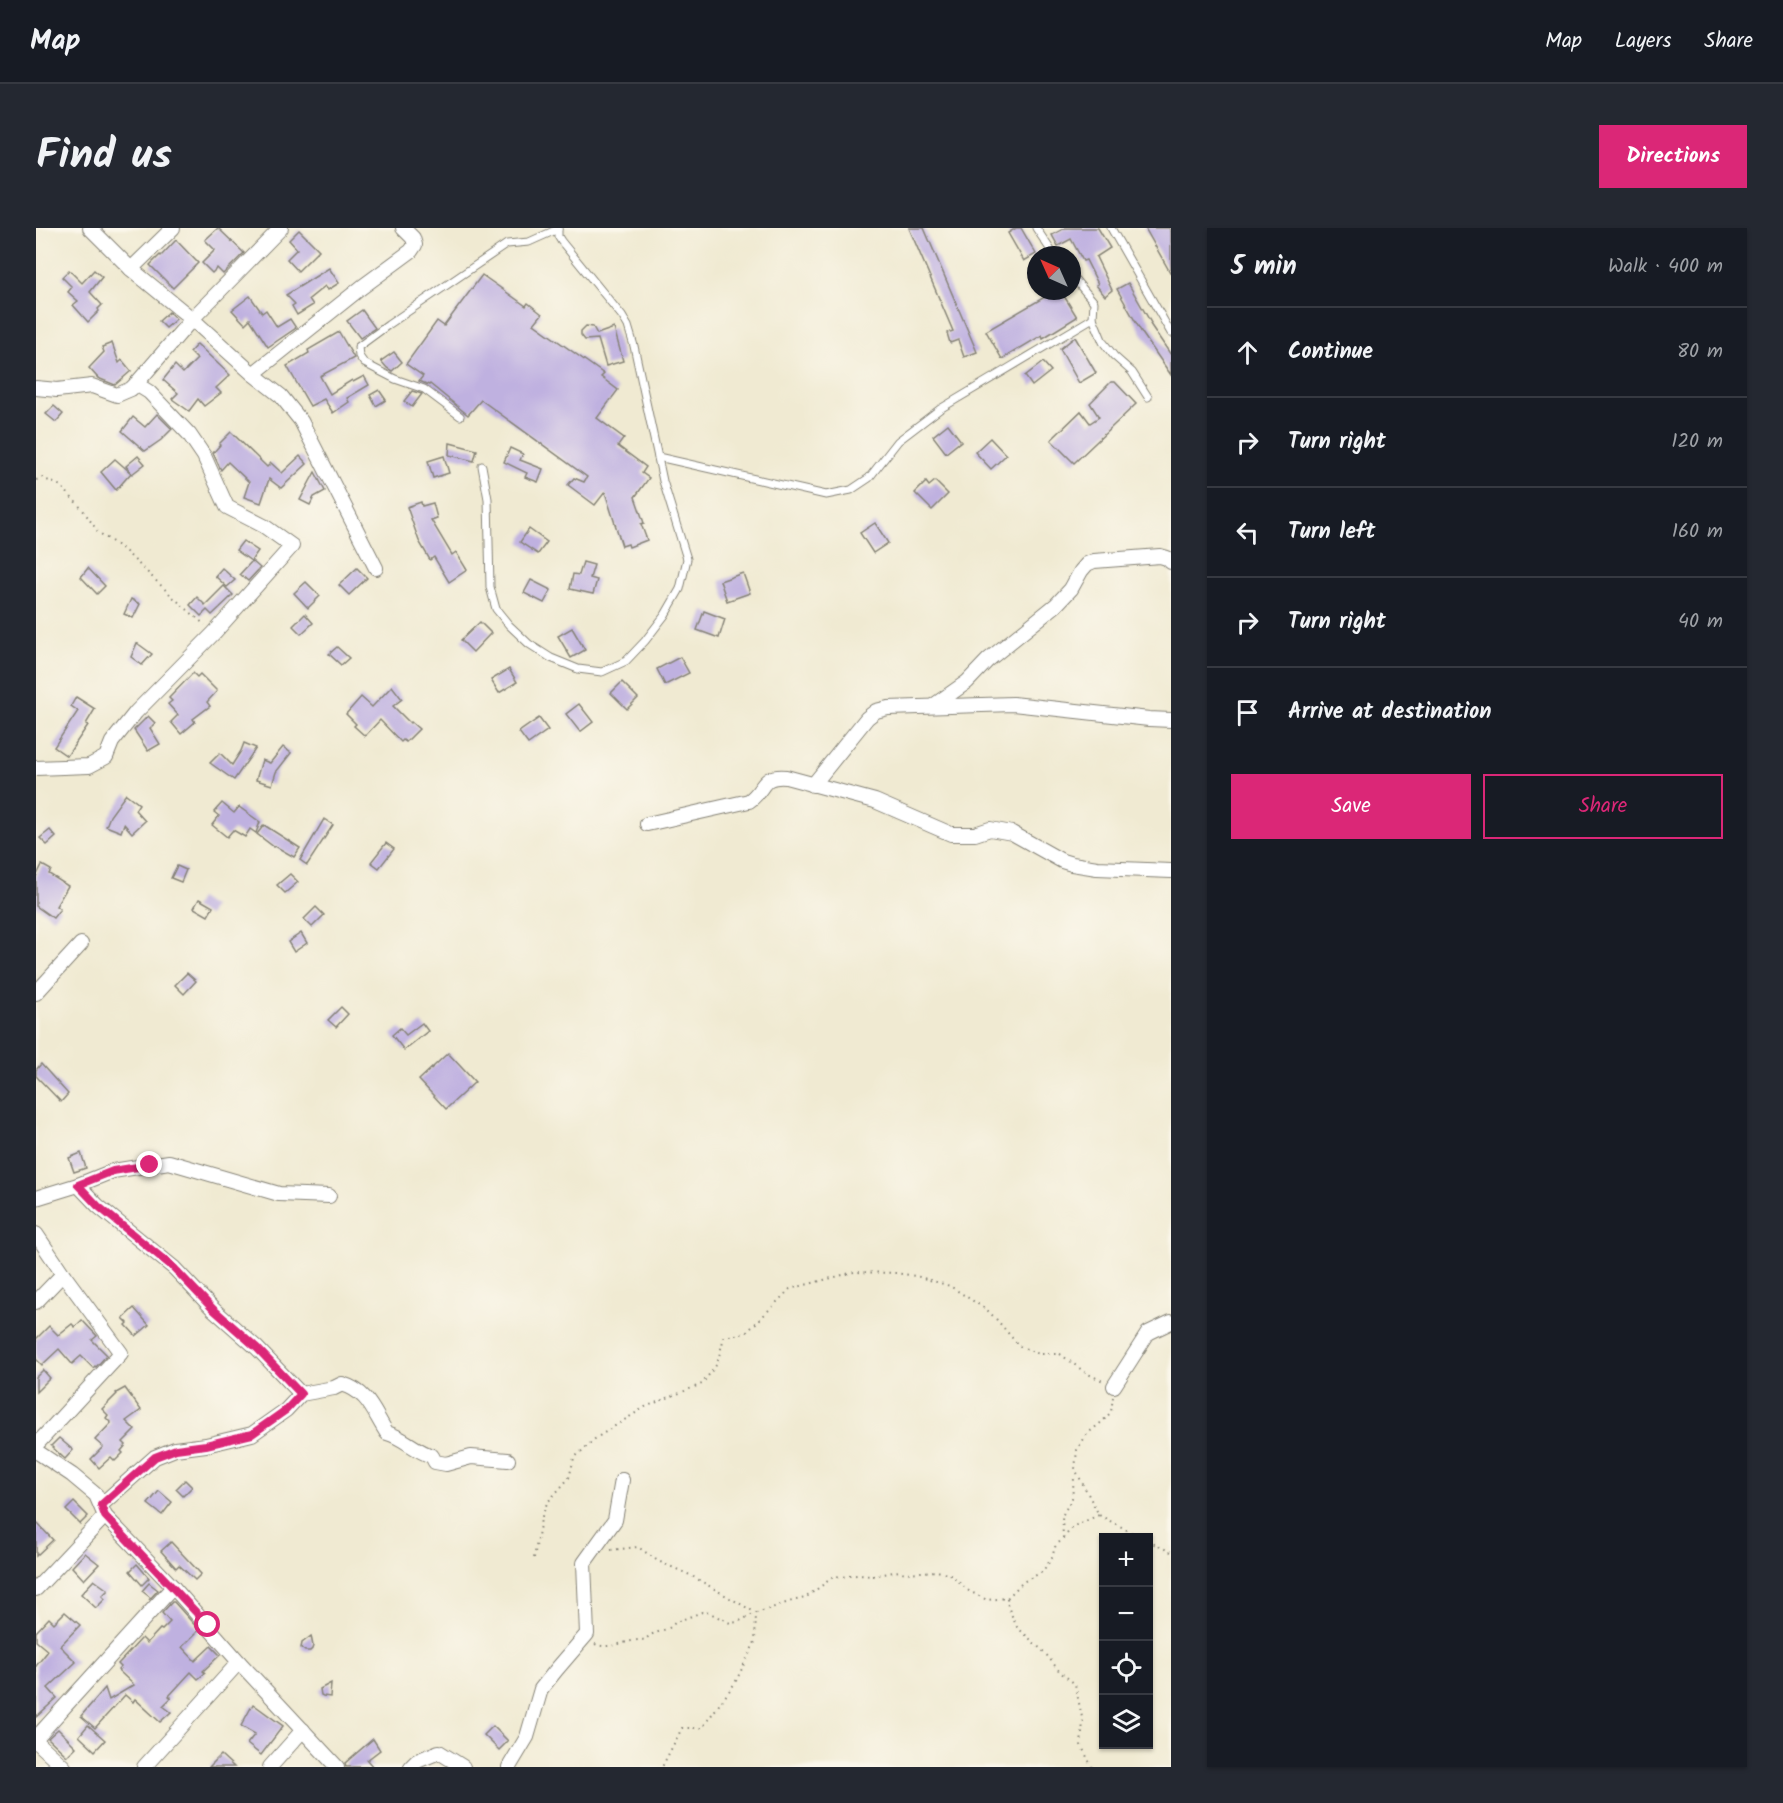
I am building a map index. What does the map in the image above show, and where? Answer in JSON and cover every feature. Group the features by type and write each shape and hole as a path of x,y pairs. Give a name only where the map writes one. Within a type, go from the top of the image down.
{"street":[{"path":"90,228 131,269 280,396 301,421 376,568"},
{"path":"131,269 173,228"},
{"path":"36,388 57,390 92,386 117,394 131,389 192,319 281,228"},
{"path":"253,374 411,251 415,245 413,238 403,228"},
{"path":"36,768 89,766 106,757 112,742 136,712 214,633 292,546 264,526 227,507 204,456 189,434 149,392 136,384"},
{"path":"933,706 961,687 988,660 1056,605 1071,590 1087,564 1094,561 1160,556 1171,562"},
{"path":"813,784 867,718 876,711 888,708 1013,704 1171,720"},
{"path":"647,824 749,801 766,781 775,776 875,801 951,834 975,834 990,829 1012,832 1062,861 1072,864 1098,868 1171,871"},
{"path":"36,993 81,944"},
{"path":"36,1198 113,1171 169,1162 279,1194 329,1196"},
{"path":"78,1185 98,1206 174,1268 301,1394"},
{"path":"36,1234 121,1353 36,1445"},
{"path":"36,1302 63,1274"},
{"path":"1114,1386 1148,1333 1171,1322"},
{"path":"36,1589 103,1511 155,1457 176,1449 206,1445 252,1434 286,1410 301,1394 334,1388 342,1384 352,1387 374,1408 387,1433 395,1435 422,1453 432,1456 435,1462 446,1464 471,1457 508,1460"},
{"path":"36,1451 72,1475 96,1496 103,1511 337,1767"},
{"path":"509,1767 527,1737 541,1689 587,1634 584,1563 615,1520 622,1480"},
{"path":"64,1767 36,1740 173,1587"},
{"path":"144,1767 239,1662"},
{"path":"270,1767 303,1730"},
{"path":"411,1767 417,1761 439,1752 463,1767"}],"lane":[{"path":"460,416 424,389 395,379 364,363 359,356 358,347 507,244 529,242 558,228 561,241 626,321 634,346 663,481 687,559 680,589 665,615 626,661 602,672 578,669 551,658 529,644 496,609 490,587 489,499 482,466"},
{"path":"1036,228 1048,246"},
{"path":"1111,228 1171,333"},
{"path":"1081,287 1094,302 1094,318 1103,342 1114,356 1132,372 1148,397"},
{"path":"658,457 826,495 851,490 869,478 898,441 940,409 1094,318"}],"path":[{"path":"36,480 42,478 61,486 98,531 124,550 214,633"},
{"path":"534,1558 541,1519 548,1503 569,1478 574,1458 596,1438 645,1407 702,1384 717,1364 724,1337 746,1333 790,1289 854,1272 916,1275 950,1286 975,1301 997,1320 1018,1346 1039,1354 1060,1354 1086,1373 1114,1386 1111,1412 1087,1434 1077,1450 1075,1469 1099,1515 1133,1533"},
{"path":"1063,1538 1062,1516 1072,1498 1074,1479 1078,1474"},
{"path":"590,1641 601,1646 645,1640 650,1635 669,1628 676,1622 702,1612 710,1613 730,1623 738,1622 756,1613 805,1598 832,1578 857,1575 873,1576 899,1571 905,1573 937,1571 950,1575 969,1591 987,1600 1006,1598 1023,1582 1042,1572 1052,1558 1054,1547 1074,1527 1099,1515"},
{"path":"1153,1543 1171,1552"},
{"path":"604,1550 638,1547 658,1561 690,1575 756,1613"},
{"path":"1006,1598 1017,1627 1045,1653 1060,1672 1075,1684 1083,1722 1081,1745 1092,1767"},
{"path":"662,1767 682,1728 702,1728 735,1683 755,1642 756,1613"}],"building":[{"path":"218,228 244,253 223,274 217,268 212,273 202,263 215,250 205,240"},
{"path":"909,228 924,228 977,352 964,357 958,340 950,343 947,333 953,331"},
{"path":"1021,228 1031,246 1027,246 1027,259 1024,261 1008,233"},
{"path":"1065,228 1098,228 1110,248 1096,257 1112,290 1105,296 1096,285 1098,284 1086,260 1083,261 1081,257 1081,246 1075,246 1071,239 1058,246 1052,235"},
{"path":"1145,228 1169,228 1171,232 1171,274"},
{"path":"299,230 319,250 298,271 287,259 297,249 289,240"},
{"path":"176,240 198,263 173,288 150,265"},
{"path":"329,268 339,283 328,290 325,286 309,299 313,305 297,315 292,306 295,304 286,295"},
{"path":"69,270 82,283 94,270 102,277 90,292 102,305 88,322 73,305 78,301 68,292 72,287 62,277"},
{"path":"482,275 526,306 528,303 542,314 534,324 604,374 601,377 618,390 597,418 624,438 618,446 646,467 642,473 649,478 635,497 647,540 629,547 628,544 622,546 605,492 595,505 568,485 574,478 584,482 587,477 481,400 468,415 430,384 419,381 423,376 406,364 437,321 444,326"},
{"path":"1128,283 1150,324 1171,355 1171,375 1142,333 1117,289"},
{"path":"250,296 262,313 266,310 277,327 290,319 296,328 268,347 250,319 245,324 232,310"},
{"path":"1039,300 1067,300 1077,317 1002,359 986,331"},
{"path":"362,310 375,328 360,338 347,321"},
{"path":"169,312 176,319 166,328 159,321"},
{"path":"586,326 593,327 597,334 614,328 623,361 606,366 598,339 585,340 581,335 581,331"},
{"path":"339,332 354,358 320,376 330,394 352,380 353,382 364,376 369,385 347,398 349,402 333,413 324,399 310,406 287,366 309,353 308,350"},
{"path":"1075,337 1096,373 1079,383 1060,349"},
{"path":"112,343 119,363 122,360 131,371 115,385 98,378 89,368 104,352 102,347"},
{"path":"197,344 230,375 216,388 221,393 204,406 198,399 189,411 172,399 178,393 163,380 175,365 183,373 197,359 190,352"},
{"path":"394,352 402,362 392,371 381,361"},
{"path":"1043,362 1051,371 1032,386 1025,376"},
{"path":"1111,382 1115,382 1136,404 1074,463 1051,440 1081,411 1090,423 1099,417 1090,403"},
{"path":"379,390 386,400 376,406 370,395"},
{"path":"412,391 422,394 412,407 404,401"},
{"path":"54,406 63,414 56,422 46,414"},
{"path":"157,414 172,429 145,451 122,431 133,417 145,427"},
{"path":"948,424 961,441 946,453 933,436"},
{"path":"231,432 267,467 271,463 282,473 300,456 307,464 281,488 269,479 261,503 244,497 249,482 228,462 221,470 213,453"},
{"path":"990,438 1006,455 991,469 975,452"},
{"path":"450,443 477,450 474,461 449,455"},
{"path":"510,448 523,454 520,460 543,469 538,482 525,477 527,473 504,462"},
{"path":"138,456 145,464 132,474 126,466"},
{"path":"444,456 449,473 433,478 428,461"},
{"path":"115,459 131,473 116,490 101,472"},
{"path":"315,472 325,491 314,497 310,505 300,500"},
{"path":"935,481 948,494 932,510 915,493 926,482 929,486"},
{"path":"421,502 422,506 433,503 437,518 431,520 452,555 456,552 467,570 449,582 434,557 430,560 419,541 407,507"},
{"path":"875,523 888,543 873,553 860,533"},
{"path":"529,529 547,542 538,554 520,542"},
{"path":"243,541 258,551 251,561 236,550"},
{"path":"252,561 260,568 248,581 240,574"},
{"path":"583,562 594,565 590,578 597,580 593,594 570,589 573,574 579,575"},
{"path":"88,568 105,586 97,594 81,577"},
{"path":"222,568 235,580 227,587 215,576"},
{"path":"357,568 367,578 349,595 339,585"},
{"path":"743,573 750,593 727,601 720,581"},
{"path":"531,580 551,590 544,603 524,593"},
{"path":"306,582 320,596 308,608 294,593"},
{"path":"224,586 233,595 212,615 207,610 201,616 190,605 197,597 205,605"},
{"path":"131,599 140,604 133,618 124,614"},
{"path":"704,611 725,619 719,638 697,630"},
{"path":"305,614 313,623 301,634 293,626"},
{"path":"480,622 491,633 473,652 461,640"},
{"path":"572,628 585,650 571,658 558,636"},
{"path":"137,643 152,654 142,665 131,657"},
{"path":"337,647 349,658 341,665 329,654"},
{"path":"680,657 689,673 665,685 657,669"},
{"path":"509,669 517,682 499,693 491,680"},
{"path":"193,673 197,677 200,674 217,691 207,702 210,706 193,719 195,722 181,734 171,722 178,715 168,704 172,701 169,698"},
{"path":"622,682 638,698 627,709 611,693"},
{"path":"392,686 402,699 393,706 419,729 406,742 403,740 401,742 380,720 365,736 346,714 361,697 372,707"},
{"path":"76,697 95,709 86,724 88,725 67,756 54,747 78,711 71,706"},
{"path":"579,704 593,722 580,732 566,714"},
{"path":"148,716 155,723 150,728 160,744 148,751 134,730"},
{"path":"539,718 548,730 528,744 519,732"},
{"path":"244,743 256,748 234,780 210,763 220,753 232,765"},
{"path":"283,747 291,753 276,772 272,785 256,780 262,760 270,763"},
{"path":"126,794 139,804 135,810 145,821 132,833 124,824 121,832 106,826 110,816"},
{"path":"222,803 234,813 239,807 260,822 256,833 250,829 245,837 233,830 227,837 212,825 219,816 214,812"},
{"path":"324,819 333,825 307,865 300,860"},
{"path":"264,825 300,848 294,857 274,847 257,834"},
{"path":"50,830 56,837 47,845 40,838"},
{"path":"386,843 394,849 379,868 371,862"},
{"path":"42,865 51,870 49,874 68,886 56,906 60,909 53,918 36,906 36,877"},
{"path":"177,866 186,870 181,882 171,878"},
{"path":"290,874 298,882 285,893 277,885"},
{"path":"199,899 213,907 208,916 194,908"},
{"path":"316,907 324,915 312,927 304,919"},
{"path":"301,933 307,943 294,952 288,942"},
{"path":"187,973 196,981 184,994 175,985"},
{"path":"341,1007 348,1014 336,1027 328,1020"},
{"path":"422,1023 428,1031 404,1050 392,1035 400,1028 406,1035"},
{"path":"448,1053 475,1082 446,1109 419,1080"},
{"path":"41,1064 68,1094 61,1102 36,1076 36,1070"},
{"path":"81,1153 86,1168 74,1172 69,1158"},
{"path":"134,1308 149,1325 136,1336 123,1318"},
{"path":"82,1320 97,1336 92,1340 107,1355 96,1367 93,1368 81,1356 72,1364 59,1349 42,1365 36,1359 36,1339 49,1326 58,1335 72,1324 75,1327"},
{"path":"43,1370 50,1378 36,1392 36,1377"},
{"path":"125,1388 141,1410 126,1421 135,1430 123,1442 126,1445 121,1451 123,1453 115,1461 111,1457 99,1468 91,1459 103,1447 95,1440 111,1423 106,1418 108,1415 102,1409 116,1393"},
{"path":"59,1438 73,1450 65,1459 51,1446"},
{"path":"185,1480 192,1487 183,1496 176,1489"},
{"path":"159,1491 172,1502 162,1515 148,1504"},
{"path":"74,1502 88,1516 80,1524 66,1510"},
{"path":"36,1522 53,1540 36,1556"},
{"path":"171,1542 201,1574 195,1580 179,1565 176,1568 161,1551"},
{"path":"85,1553 99,1564 84,1580 72,1567"},
{"path":"137,1564 149,1578 142,1585 130,1571"},
{"path":"94,1580 108,1590 102,1596 105,1599 96,1608 81,1594"},
{"path":"149,1583 158,1590 151,1598 142,1591"},
{"path":"172,1602 199,1630 182,1647 195,1661 211,1646 220,1655 198,1679 191,1672 169,1696 171,1698 163,1706 171,1712 160,1722 135,1699 133,1702 125,1695 95,1728 81,1716 105,1688 109,1700 134,1685 118,1670 121,1667 118,1664 142,1638 147,1643 170,1622 162,1613"},
{"path":"65,1612 80,1625 60,1646 76,1662 48,1688 57,1698 36,1717 36,1666 48,1651 36,1641 36,1632 49,1618 54,1623"},
{"path":"311,1636 312,1649 305,1651 301,1648 302,1643"},
{"path":"331,1683 330,1697 321,1695 320,1689"},
{"path":"253,1704 283,1726 261,1755 247,1744 255,1734 241,1726"},
{"path":"88,1725 105,1740 95,1751 79,1736"},
{"path":"493,1726 508,1741 499,1750 484,1735"},
{"path":"58,1729 76,1747 67,1756 48,1738"},
{"path":"373,1739 380,1750 367,1760 373,1767 346,1767 345,1763"},
{"path":"221,1755 234,1767 209,1767"}],"route":[{"path":"150,1165 113,1171 78,1185 98,1206 174,1268 301,1394 286,1410 252,1434 206,1445 176,1449 155,1457 101,1505 105,1516 208,1625"}]}
